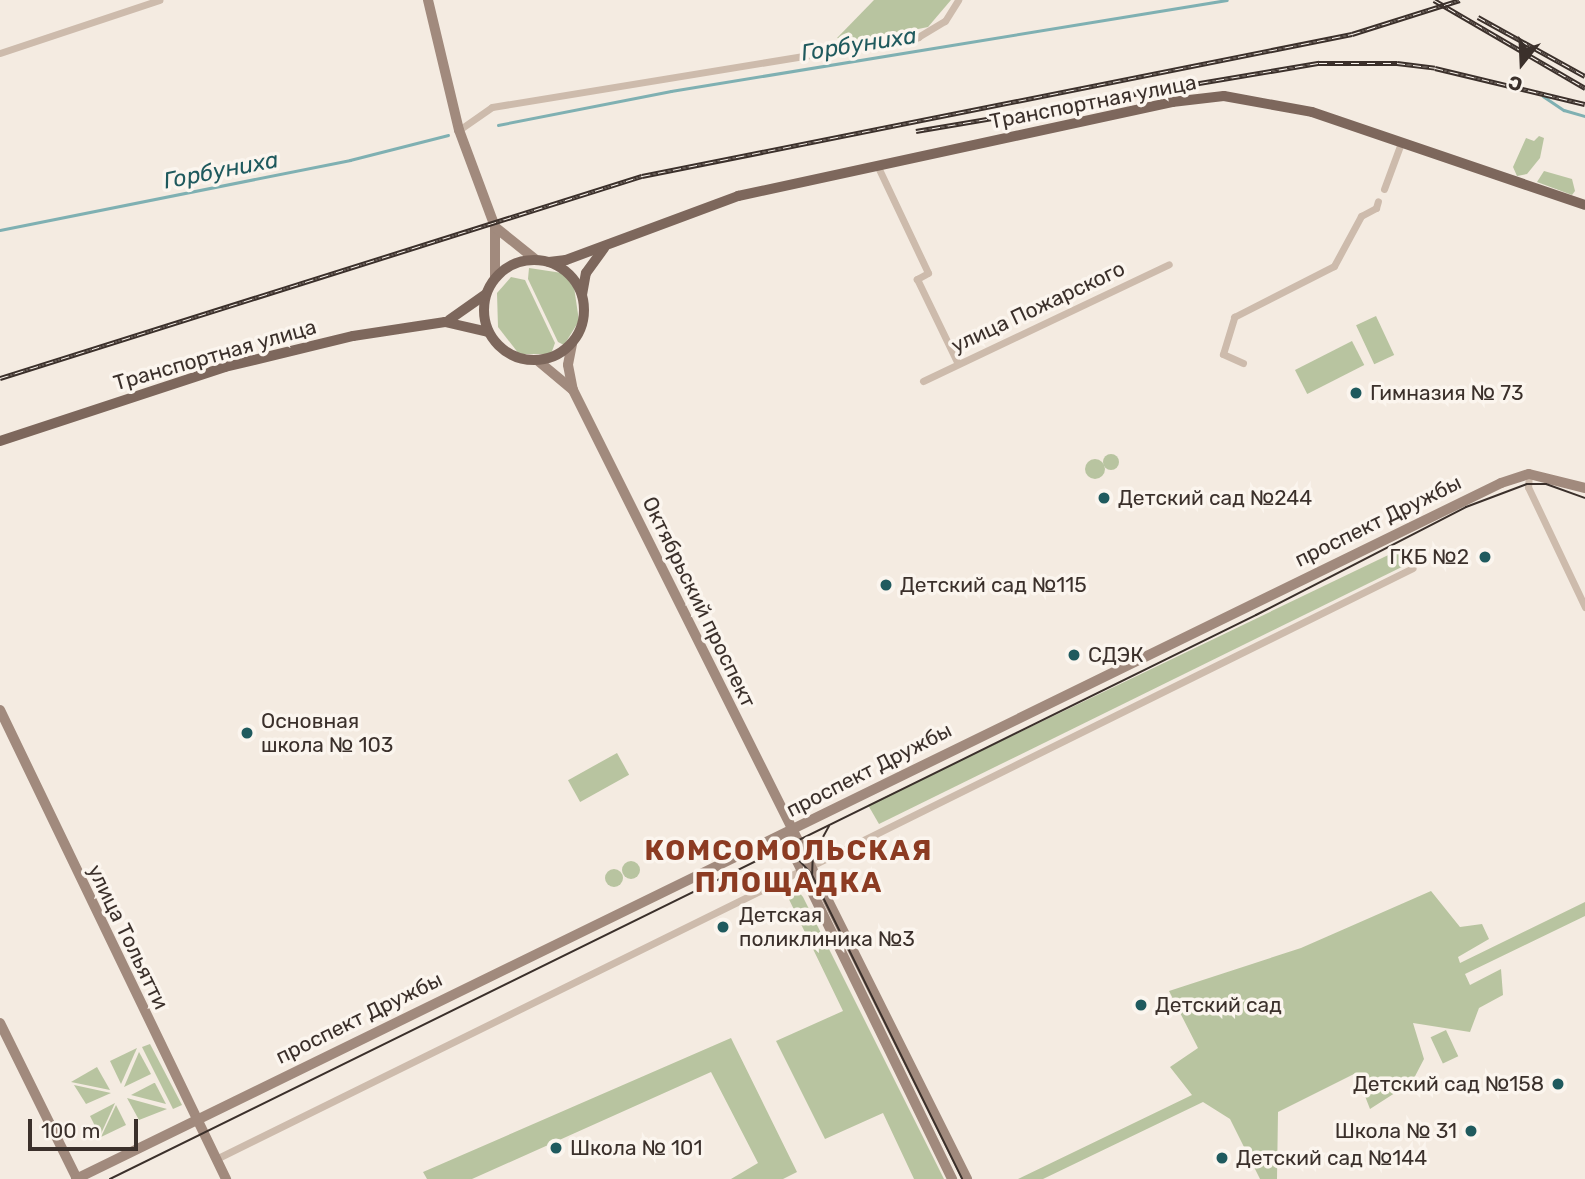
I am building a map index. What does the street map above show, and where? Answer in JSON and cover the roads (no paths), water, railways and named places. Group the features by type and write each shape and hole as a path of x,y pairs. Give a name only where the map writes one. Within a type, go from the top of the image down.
{"main road":[{"path":"428,0 459,130 495,227 495,277"},
{"name":"Транспортная улица","path":"549,262 607,245 717,202 1171,102 1224,96 1312,112 1585,205"},
{"path":"495,227 535,259 549,262 575,281 582,295"},
{"path":"535,259 506,267 495,277 486,294 488,332 508,354 537,360 572,344 583,321 582,295 586,273 607,245"},
{"name":"Транспортная улица","path":"0,442 261,357 445,322 462,315 486,294"},
{"name":"Транспортная улица","path":"445,322 488,332"},
{"name":"Октябрьский проспект","path":"572,344 569,365 573,390 790,831 813,865 967,1179"},
{"name":"Октябрьский проспект","path":"537,360 573,390"},
{"path":"1530,474 1585,488"},
{"name":"проспект Дружбы","path":"77,1179 1355,553 1501,483 1530,474"},
{"name":"улица Тольятти","path":"0,710 226,1179"},
{"name":"Октябрьский проспект","path":"790,831 802,870 952,1179"},
{"path":"0,1023 77,1179"}],"street":[{"path":"0,53 159,0"},
{"path":"459,130 492,107 918,37 945,21 958,0"},
{"path":"1384,189 1401,143"},
{"path":"878,167 929,273 917,279 958,364"},
{"path":"1244,363 1223,354 1234,317 1334,266 1361,216 1376,208 1378,201"},
{"name":"улица Пожарского","path":"922,381 1169,264"},
{"path":"1530,474 1528,487 1585,607"},
{"path":"813,865 1413,568"},
{"path":"216,1159 802,870"}],"waterway":[{"name":"Горбуниха","path":"498,125 671,91 1227,0"},
{"name":"Горбуниха","path":"1543,96 1564,110 1585,116"},
{"name":"Горбуниха","path":"0,230 350,160 448,135"}],"tram line":[{"path":"110,1179 1256,615 1466,507 1527,484 1546,484 1585,498"},
{"path":"812,878 813,855 829,826"},
{"path":"772,855 796,857 811,873 962,1179"}],"railway":[{"path":"1434,0 1585,88"},
{"path":"0,378 642,176 1352,34 1460,0"},
{"path":"1478,17 1585,76"},
{"path":"916,131 1319,63 1397,63 1435,68 1585,104"}],"place":[{"name":"Гимназия № 73","path":"1356,393"},
{"name":"Детский сад №244","path":"1104,498"},
{"name":"ГКБ №2","path":"1485,557"},
{"name":"Детский сад №115","path":"886,585"},
{"name":"СДЭК","path":"1074,655"},
{"name":"Основная школа № 103","path":"247,733"},
{"name":"Детская поликлиника №3","path":"723,927"},
{"name":"Детский сад","path":"1141,1005"},
{"name":"Детский сад №158","path":"1558,1084"},
{"name":"Школа № 31","path":"1471,1131"},
{"name":"Школа № 101","path":"556,1148"},
{"name":"Детский сад №144","path":"1222,1158"}],"district":[{"name":"КОМСОМОЛЬСКАЯ ПЛОЩАДКА","path":"789,867"}]}
